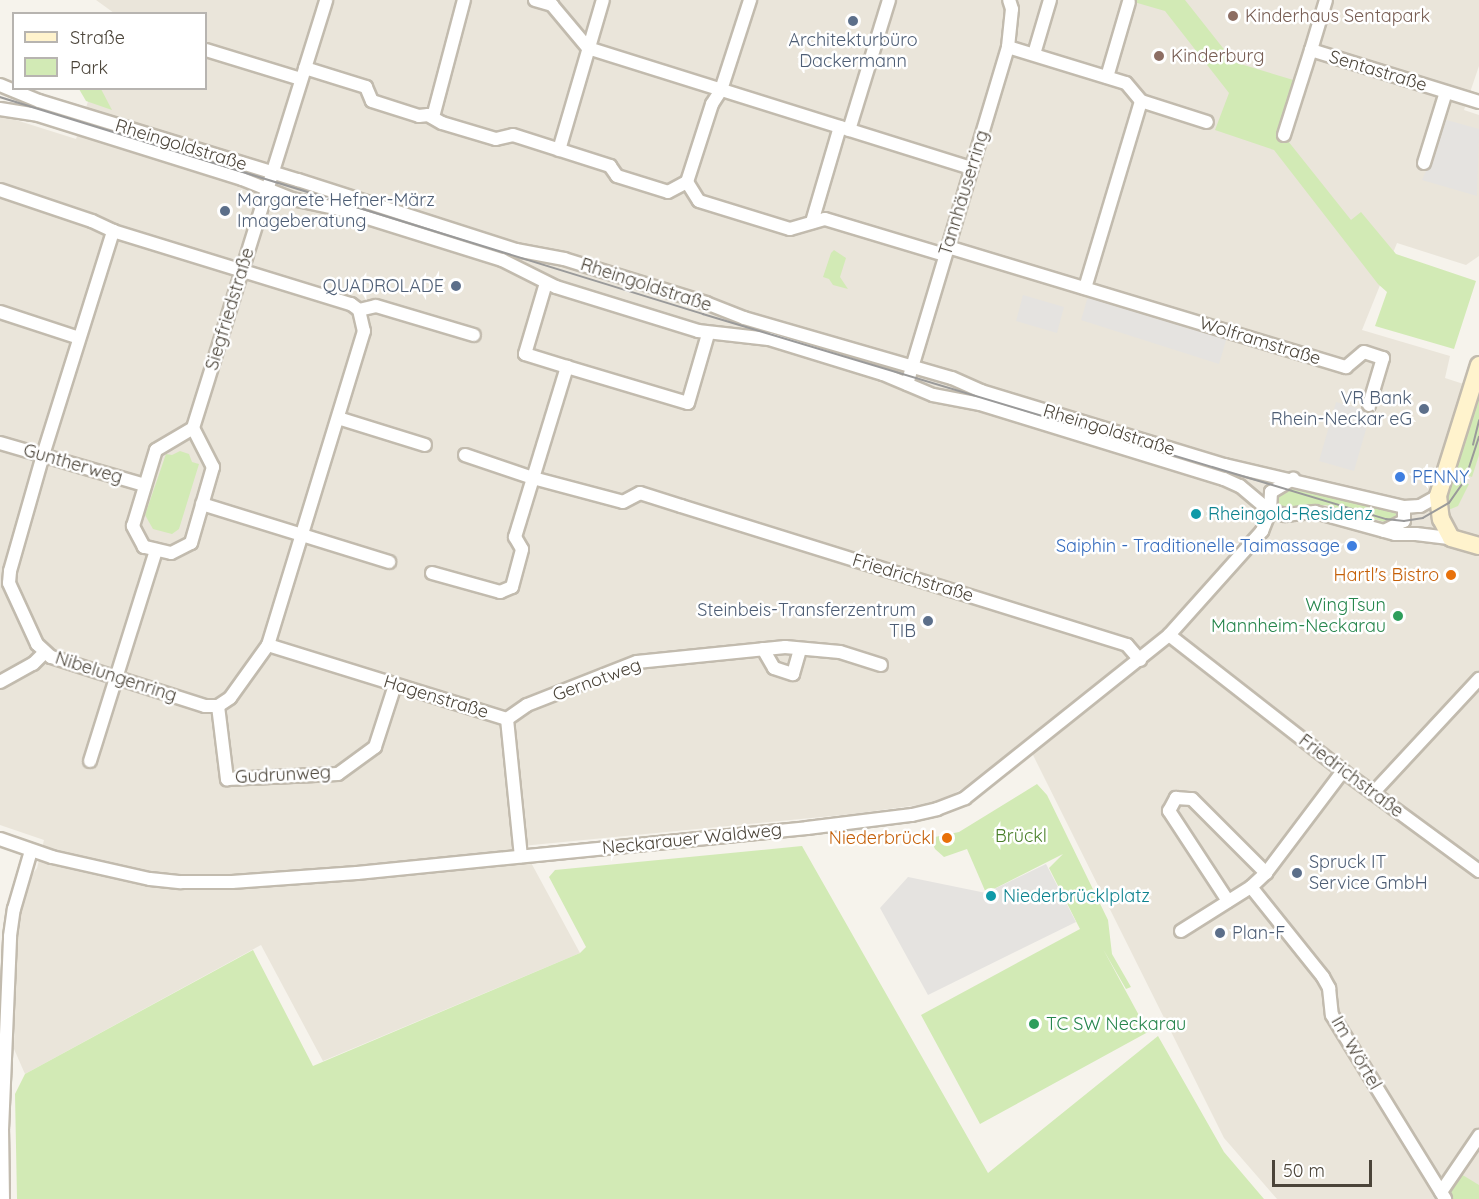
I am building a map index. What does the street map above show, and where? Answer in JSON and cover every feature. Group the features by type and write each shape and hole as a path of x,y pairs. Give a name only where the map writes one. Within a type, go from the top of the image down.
{"street":[{"path":"434,117 464,0"},
{"path":"535,0 552,5 588,48 972,168"},
{"path":"559,150 603,0"},
{"path":"207,50 366,87 372,102 419,116 434,117 442,123 496,139 513,135 610,166 617,176 668,192 687,182 712,104 721,90 750,0"},
{"path":"812,222 889,0"},
{"name":"Tannhäuserring","path":"907,384 1008,47 1012,9 1009,0"},
{"path":"1034,54 1050,0"},
{"name":"Sentastraße","path":"1284,135 1326,0"},
{"path":"267,189 303,73 322,1"},
{"path":"1107,76 1130,2"},
{"path":"1008,47 1126,82 1141,101 1207,122"},
{"name":"Sentastraße","path":"1311,50 1479,102"},
{"name":"Rheingoldstraße","path":"12,90 39,101 516,250 564,259 706,303 744,318 952,378 981,391 1200,458 1404,507 1420,506 1438,496"},
{"name":"Sentastraße","path":"1424,163 1446,92"},
{"path":"1085,288 1141,101"},
{"name":"Rheingoldstraße","path":"0,109 38,115 292,199 339,209 502,260 546,283 708,334 769,339 907,384 933,395 980,404 1224,479 1240,486 1270,511"},
{"name":"Wolframstraße","path":"687,182 699,201 790,229 825,219 1085,288 1346,367 1364,352 1383,358 1369,405"},
{"name":"Siegfriedstraße","path":"193,428 267,189"},
{"path":"0,190 92,221 113,231 351,304 359,310 364,331 268,645 230,698 218,706"},
{"name":"Nibelungenring","path":"113,231 43,455 10,571 9,583 37,644 44,653 205,706 218,706"},
{"path":"546,283 525,354 567,368 688,403 708,334"},
{"path":"359,310 376,306 474,336"},
{"path":"0,312 79,338"},
{"path":"1451,538 1441,519 1438,496 1479,365"},
{"path":"432,573 500,592 512,587 522,549 515,537 567,368"},
{"path":"338,418 424,445"},
{"path":"193,428 213,467 191,543 171,553 144,546 133,526 145,485 156,450 193,428"},
{"name":"Guntherweg","path":"0,443 145,485"},
{"name":"Friedrichstraße","path":"465,455 533,478 623,502 640,494 681,506 1127,645 1140,660"},
{"path":"1293,479 1271,492 1270,511 1285,515 1315,512 1383,532 1451,538 1479,546"},
{"path":"202,504 389,562"},
{"path":"1383,532 1404,521 1404,507"},
{"name":"Neckarauer Waldweg","path":"0,839 32,851 102,870 181,882 232,882 345,874 807,828 912,815 937,809 965,798 1169,636 1248,549 1266,524 1270,511"},
{"path":"90,761 156,550"},
{"name":"Friedrichstraße","path":"1169,636 1373,793 1479,871"},
{"name":"Hagenstraße","path":"268,645 507,718 521,856"},
{"path":"763,649 774,668 793,674 800,649"},
{"name":"Gernotweg","path":"507,718 527,705 637,662 763,649 800,649 840,652 880,665"},
{"path":"0,682 33,664 44,653"},
{"path":"1373,793 1479,679"},
{"name":"Gudrunweg","path":"218,706 227,779 338,774 375,747 395,685"},
{"path":"1181,931 1251,887 1266,873 1344,771"},
{"path":"1228,901 1169,811 1176,798 1192,799 1266,873"},
{"path":"3,1199 2,1130 10,936 14,909 32,851"},
{"name":"Im Wörtel","path":"1251,887 1323,977 1329,988 1332,1015 1443,1196"},
{"path":"1443,1196 1479,1136"}],"shaded area":[{"path":"96,0 1479,0 1479,66 1464,110 1479,115 1479,256 1466,265 1397,243 1362,330 1450,356 1445,378 1479,389 1479,1199 1277,1199 1224,1138 1027,743 980,778 940,802 853,814 522,846 580,953 323,1061 261,945 25,1074 14,1049 16,920 27,882 37,868 44,840 0,825 0,115 76,139 92,90 207,90 207,12 113,12"},
{"path":"1443,119 1479,129 1477,196 1422,180 1431,160"},
{"path":"1089,293 1227,337 1219,364 1081,320"},
{"path":"1023,295 1064,307 1057,333 1016,321"},
{"path":"1336,402 1371,412 1354,471 1319,461"},
{"path":"1046,864 1076,922 928,995 880,908 908,877 986,893"}],"green space":[{"path":"1127,0 1185,0 1234,62 1300,82 1284,136 1351,220 1361,212 1396,254 1476,281 1454,349 1375,326 1387,292 1378,284 1274,150 1215,130 1229,93 1165,11"},
{"path":"80,90 102,90 112,110 86,101"},
{"path":"834,250 846,258 840,277 848,289 833,285 829,279 823,277"},
{"path":"1479,392 1479,455 1472,477 1458,472 1457,459"},
{"path":"180,451 189,454 192,462 199,464 179,529 172,534 153,529 145,515 166,454 172,455"},
{"path":"1455,480 1469,484 1458,506 1446,511 1447,488"},
{"path":"1287,488 1397,510 1401,516 1388,523 1326,505 1286,510 1278,508 1275,499"},
{"name":"TC SW Neckarau","path":"1037,784 1047,795 1108,920 1112,954 1131,987 1126,989 1103,949 1148,1032 980,1124 921,1015 1080,929 1049,868 1063,854 986,893 967,849 944,857 935,849 930,838 959,832"},
{"path":"802,846 988,1173 1158,1036 1224,1152 1264,1199 17,1199 15,1094 25,1074 253,950 313,1066 580,953 586,947 549,877 555,870"},
{"path":"1456,1171 1479,1185 1479,1199 1445,1199"}],"tram line":[{"path":"0,97 703,314 1386,519 1404,521 1423,518 1449,503 1465,480 1479,437"},
{"path":"1473,445 1479,421"}],"place":[{"name":"Kinderhaus Sentapark","path":"1233,16"},
{"name":"Architekturbüro Dackermann","path":"853,21"},
{"name":"Kinderburg","path":"1159,56"},
{"name":"Margarete Hefner-März Imageberatung","path":"225,211"},
{"name":"QUADROLADE","path":"456,286"},
{"name":"VR Bank Rhein-Neckar eG","path":"1424,409"},
{"name":"PENNY","path":"1400,477"},
{"name":"Rheingold-Residenz","path":"1196,514"},
{"name":"Saiphin - Traditionelle Taimassage","path":"1352,546"},
{"name":"Hartl's Bistro","path":"1451,575"},
{"name":"WingTsun Mannheim-Neckarau","path":"1398,616"},
{"name":"Steinbeis-Transferzentrum TIB","path":"928,621"},
{"name":"Niederbrückl","path":"947,838"},
{"name":"Spruck IT Service GmbH","path":"1297,873"},
{"name":"Niederbrücklplatz","path":"991,896"},
{"name":"Plan-F","path":"1220,933"},
{"name":"TC SW Neckarau","path":"1034,1024"}],"park label":[{"name":"Brückl","path":"1021,836"}]}
